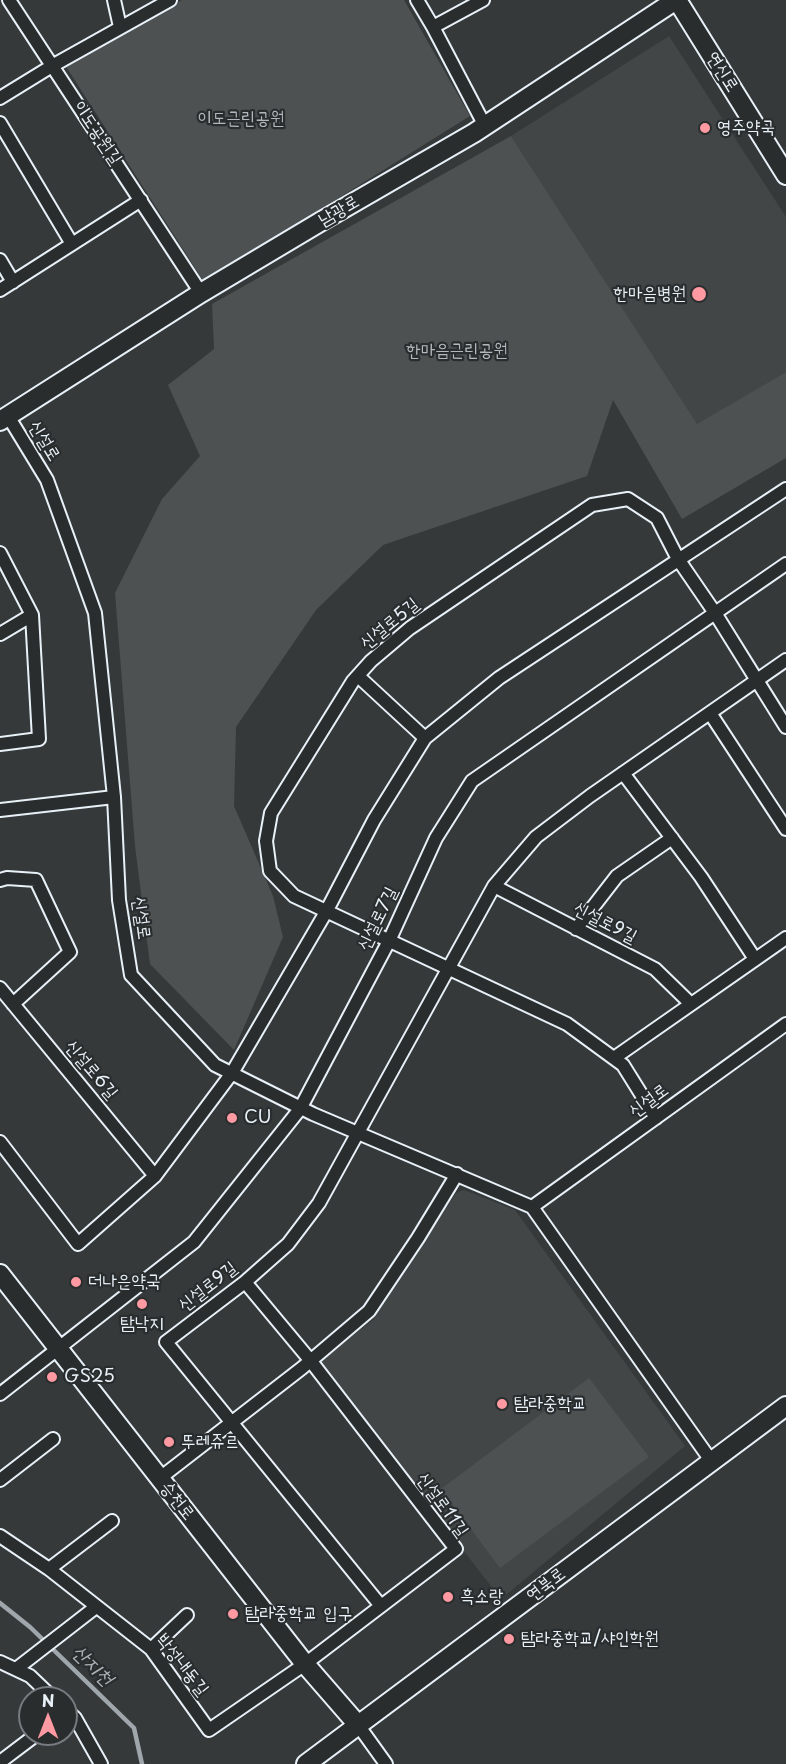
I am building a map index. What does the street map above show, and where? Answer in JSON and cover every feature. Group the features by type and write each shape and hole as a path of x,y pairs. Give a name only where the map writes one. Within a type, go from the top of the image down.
{"main road":[{"name":"남광로","path":"3,413 201,293 485,126 677,0"},
{"name":"연신로","path":"677,0 786,175"},
{"name":"승천로","path":"0,1274 305,1664 358,1725"},
{"name":"연북로","path":"306,1764 786,1406"}],"street":[{"name":"이도공원길","path":"9,0 201,293"},
{"path":"114,0 120,27"},
{"path":"0,98 170,0"},
{"path":"417,0 485,126"},
{"path":"433,27 483,0"},
{"path":"0,123 72,244"},
{"path":"0,290 141,200"},
{"path":"0,260 13,282"},
{"name":"신설로","path":"3,413 46,480 95,613 114,797 119,900 132,975 215,1065 300,1108 532,1207 786,1024"},
{"path":"0,1142 78,1244 155,1176 232,1073 326,912 374,820 425,738 499,678 786,489"},
{"name":"신설로5길","path":"326,912 294,896 270,871 266,841 271,813 358,676 371,661 410,628 592,505 628,499 657,518 678,559 715,613 786,728"},
{"path":"0,552 32,615 39,739 0,744"},
{"name":"신설로7길","path":"0,1394 194,1242 300,1108 389,941 436,838 472,781 786,564"},
{"path":"0,634 32,615"},
{"name":"신설로9길","path":"381,1606 166,1342 245,1282 288,1244 319,1203 494,886 536,837 623,773 786,660"},
{"path":"358,676 425,738"},
{"path":"710,713 786,829"},
{"path":"623,773 701,877 755,960"},
{"path":"0,810 114,797"},
{"path":"576,928 617,876 672,838"},
{"path":"0,880 7,878 36,880 70,952 13,1004"},
{"name":"신설로9길","path":"494,886 655,969 691,1004"},
{"path":"326,912 567,1024 622,1065 656,1118"},
{"path":"614,1058 786,938"},
{"name":"신설로6길","path":"0,988 155,1176"},
{"path":"160,1478 369,1311 418,1239 458,1174"},
{"path":"532,1207 712,1462"},
{"path":"245,1282 310,1360"},
{"name":"신설로11길","path":"305,1664 456,1549 310,1360"},
{"path":"0,1480 53,1439"},
{"path":"49,1569 112,1521"},
{"name":"박성내동길","path":"0,1536 49,1569 151,1649 209,1730 305,1664"},
{"path":"16,1670 96,1608"},
{"path":"151,1649 188,1615"},
{"path":"0,1662 30,1676 40,1686"},
{"path":"78,1723 101,1764"},
{"path":"358,1725 386,1764"},
{"path":"0,1762 21,1746"}],"shaded area":[{"name":"한마음병원","path":"669,36 786,217 786,372 697,425 511,136"},
{"name":"탐라중학교","path":"464,1190 515,1210 685,1446 501,1599 317,1362 373,1320 456,1193"}],"green space":[{"name":"이도근린공원","path":"182,0 404,0 470,116 204,282 65,65"},
{"name":"한마음근린공원","path":"511,136 697,424 786,372 786,458 682,519 613,400 587,476 383,545 316,610 236,727 234,806 273,896 283,937 234,1050 150,964 135,846 115,593 162,499 200,456 168,385 214,349 212,304"},
{"path":"589,1378 649,1457 500,1568 441,1489"}],"waterway":[{"name":"산지천","path":"0,1603 30,1627 134,1728 142,1764"}],"place":[{"name":"영주약국","path":"705,128"},
{"name":"한마음병원","path":"699,294"},
{"name":"CU","path":"232,1118"},
{"name":"더나은약국","path":"76,1282"},
{"name":"탐낙지","path":"142,1304"},
{"name":"GS25","path":"52,1377"},
{"name":"탐라중학교","path":"502,1404"},
{"name":"뚜레쥬르","path":"169,1442"},
{"name":"흑소랑","path":"448,1597"},
{"name":"탐라중학교 입구","path":"233,1614"},
{"name":"탐라중학교/샤인학원","path":"509,1639"}]}
